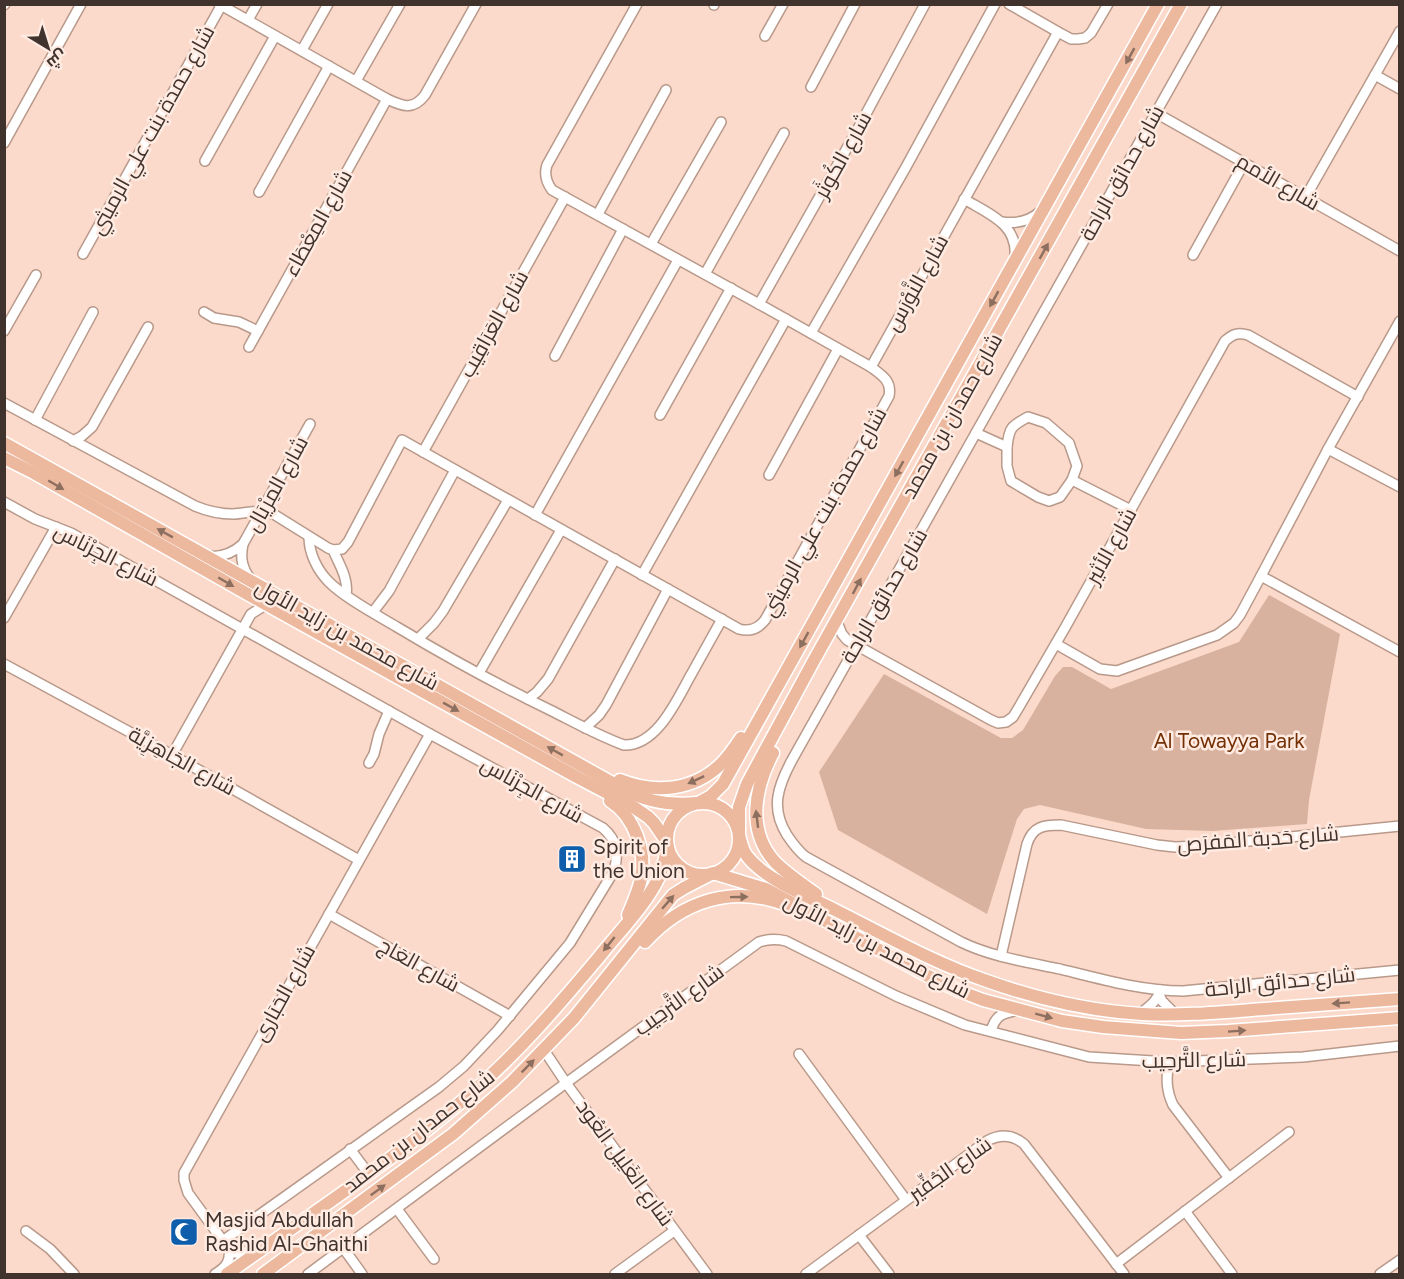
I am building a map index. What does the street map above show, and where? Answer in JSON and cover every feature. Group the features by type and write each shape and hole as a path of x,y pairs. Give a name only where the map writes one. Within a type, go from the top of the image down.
{"main road":[{"name":"شارع حمدان بن محمد","path":"698,803 711,796 723,784 1158,4"},
{"name":"شارع حمدان بن محمد","path":"739,833 739,807 744,791 1181,4"},
{"name":"شارع محمد بن زايد الأول","path":"4,443 204,555 578,771 648,817 667,844"},
{"name":"شارع محمد بن زايد الأول","path":"7,460 251,596 578,771 640,797 665,804 698,803"},
{"path":"624,926 642,871 642,856 637,837 621,809 585,786 578,771 596,769 644,788 667,789 687,785 705,776 725,760 776,691"},
{"path":"792,704 783,734 761,780 757,795 757,824 775,862 851,918"},
{"path":"698,803 713,804 725,810 734,819 739,833 735,856 723,868 712,874 698,874 685,870 675,862 667,844 669,826 674,818 688,806 698,803"},
{"name":"شارع محمد بن زايد الأول","path":"739,833 746,855 764,872 788,886 927,957 989,982 1056,1001 1140,1014 1176,1015 1400,999"},
{"name":"شارع حمدان بن محمد","path":"227,1275 449,1112 529,1038 560,1004 646,899 662,870 667,844"},
{"name":"شارع حمدان بن محمد","path":"263,1275 453,1134 512,1082 606,981 673,895 712,874"},
{"name":"شارع محمد بن زايد الأول","path":"712,874 766,889 924,974 983,1000 1062,1021 1093,1026 1180,1033 1400,1018"},
{"path":"606,981 664,922 683,910 712,899 744,896 780,903 842,930"}],"street":[{"path":"4,143 81,4"},
{"path":"249,20 257,4"},
{"path":"302,50 328,4"},
{"path":"356,81 400,4"},
{"name":"شارع حمدة بنت علي الرميثي","path":"83,254 220,5 387,99 408,106 420,101 476,4"},
{"name":"شارع حمدة بنت علي الرميثي","path":"333,550 339,550 346,545 402,440 739,629 749,630 758,627 765,620 889,396 889,384 871,367 565,197 549,185 545,176 547,165 637,4"},
{"path":"765,36 783,4"},
{"path":"810,87 855,4"},
{"name":"شارع الكُوثَر","path":"759,304 925,4"},
{"path":"811,333 906,167 995,4"},
{"path":"1009,4 1028,9 1058,32 1075,39 1088,36 1108,4"},
{"name":"شارع حدائق الراحة","path":"1217,4 785,773 779,787 778,815 793,845 806,857 961,942 977,950 1001,956 1160,992 1400,970"},
{"path":"1305,198 1400,31"},
{"name":"شارع النَّوْرَس","path":"871,367 1058,32"},
{"path":"205,161 275,36"},
{"path":"259,192 329,66"},
{"path":"1374,75 1400,89"},
{"path":"598,214 666,90"},
{"name":"شارع المِعْطَاء","path":"249,347 387,99"},
{"name":"شارع الأمم","path":"1156,113 1400,251"},
{"path":"651,244 721,122"},
{"path":"705,274 784,132"},
{"path":"1193,255 1244,163"},
{"name":"شارع العَرَاقِيب","path":"423,452 565,197"},
{"path":"964,200 1007,227 1015,248 1014,263"},
{"path":"1002,222 1020,222 1037,215 1045,208"},
{"path":"555,356 623,229"},
{"path":"535,515 678,260"},
{"path":"4,331 36,274"},
{"path":"660,415 730,288"},
{"path":"35,420 93,312"},
{"path":"204,312 214,318 239,322 258,331"},
{"path":"642,575 786,319"},
{"path":"1056,644 1100,669 1117,671 1223,632 1234,623 1400,321"},
{"path":"90,450 92,427 148,327"},
{"name":"شارع الأثير","path":"847,640 998,723 1006,722 1013,717 1056,644 1225,341 1231,335 1240,333 1248,335 1358,397"},
{"path":"769,475 838,349"},
{"path":"4,403 187,503 228,514 262,511 275,516 333,550 346,580 346,594"},
{"path":"1028,417 1046,423 1069,443 1077,466 1072,480 1060,496 1049,501 1038,497 1011,481 1007,466 1007,447 1008,433 1013,425 1028,417"},
{"name":"شارع المِرْيَال","path":"204,555 229,554 243,544 310,424"},
{"path":"73,441 92,427"},
{"path":"976,433 1007,447"},
{"path":"1328,449 1400,487"},
{"path":"374,612 389,591 455,470"},
{"path":"1072,480 1131,510"},
{"path":"418,639 443,611 508,500"},
{"name":"شارع الجِرْنَاس","path":"4,502 35,519 71,533 603,828 616,846 617,861 614,871 570,943 476,1055 452,1077 350,1149 226,1245"},
{"path":"4,618 56,526"},
{"path":"479,674 561,530"},
{"path":"309,537 310,551 319,569 330,583 346,594 479,674 585,728 624,745 635,744 660,726 722,619"},
{"name":"شارع المِرْيَال","path":"243,544 244,569 253,583"},
{"path":"528,699 548,680 615,560"},
{"path":"1261,576 1400,652"},
{"path":"585,728 606,705 668,589"},
{"path":"251,596 251,614"},
{"path":"172,755 251,614 267,604"},
{"path":"837,622 847,640"},
{"path":"826,641 847,640"},
{"name":"شارع الجَاهِزِيَّة","path":"4,664 359,860"},
{"path":"369,764 389,711"},
{"name":"شارع الحَبَارى","path":"226,1245 188,1193 184,1173 430,734"},
{"name":"شارع حَدبة المَفرَص","path":"1001,956 1027,843 1032,833 1046,825 1061,825 1175,847 1400,826"},
{"name":"شارع العَاج","path":"328,914 510,1016"},
{"name":"شارع التَّرحِيب","path":"308,1275 759,942 772,939 786,940 896,996 964,1025 993,1027 1089,1057 1169,1062 1303,1057 1400,1046"},
{"path":"1140,1014 1151,1005 1160,992"},
{"path":"1160,992 1162,1001 1176,1015"},
{"path":"983,1000 991,1013 993,1027"},
{"path":"993,1027 998,1017 1019,1010"},
{"name":"شارع الغَلِيل العُود","path":"544,1050 707,1275"},
{"path":"799,1054 906,1200"},
{"path":"1169,1062 1167,1087 1173,1105 1229,1178"},
{"path":"1116,1264 1289,1132"},
{"name":"شارع الجُفِّير","path":"806,1275 987,1141 1002,1135 1017,1139 1024,1144 1124,1275"},
{"path":"350,1149 368,1173"},
{"path":"397,1209 434,1258"},
{"path":"1185,1211 1232,1275"},
{"path":"26,1231 50,1249 74,1275"},
{"path":"615,1275 674,1231"},
{"path":"859,1235 889,1275"},
{"path":"226,1245 234,1253 241,1254 261,1244 271,1243"},
{"path":"215,1275 226,1265 229,1257 226,1245"},
{"path":"344,1249 362,1275"},
{"path":"1380,1275 1400,1260"}],"green space":[{"name":"Al Towayya Park","path":"1269,595 1340,634 1309,800 1307,824 1212,831 1146,829 1040,805 1024,809 1017,819 987,914 838,830 819,772 884,674 1001,738 1012,738 1023,730 1055,676 1063,667 1072,667 1111,689 1239,642"}],"place":[{"name":"Spirit of the Union","path":"572,859"},
{"name":"Masjid Abdullah Rashid Al-Ghaithi","path":"184,1232"}]}
